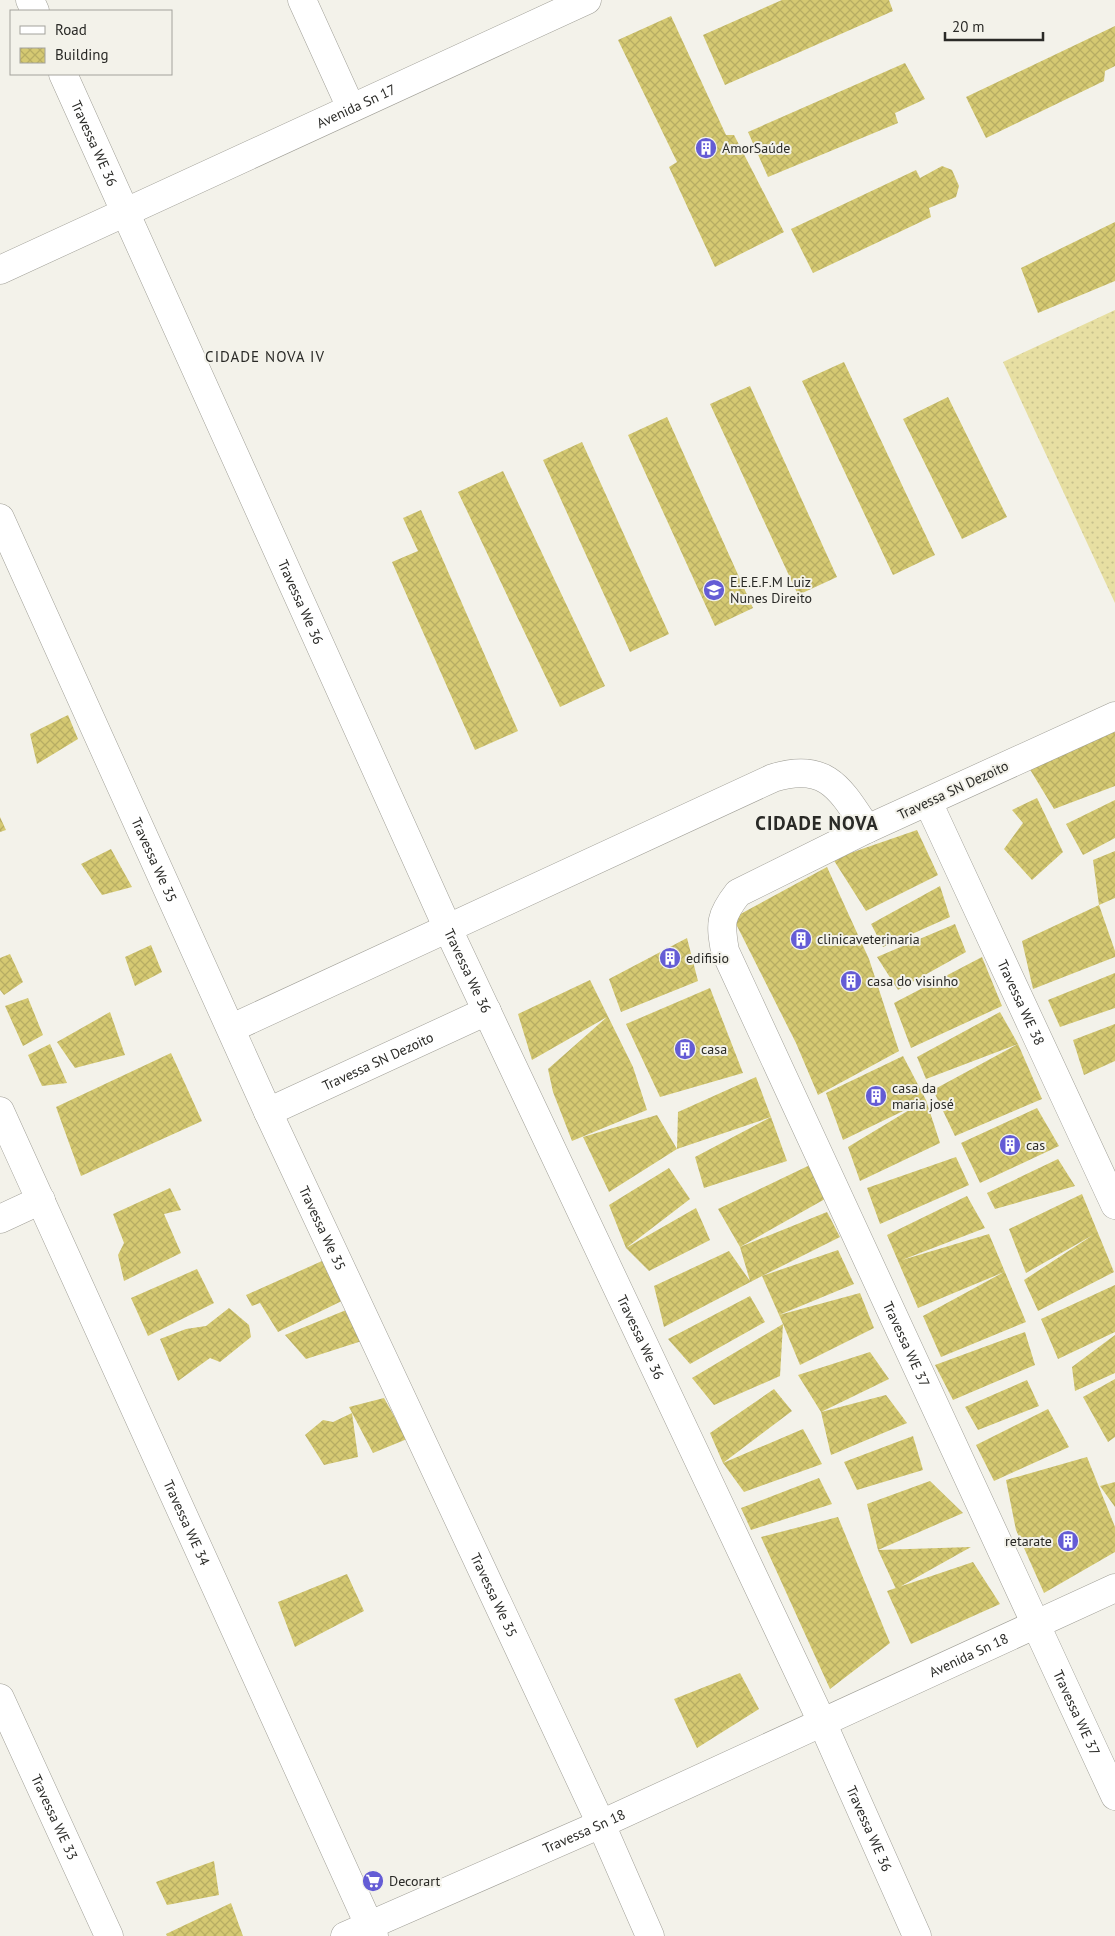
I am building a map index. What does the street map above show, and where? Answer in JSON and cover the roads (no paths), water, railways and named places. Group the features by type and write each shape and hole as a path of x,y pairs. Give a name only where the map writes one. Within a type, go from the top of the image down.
{"street":[{"path":"302,0 351,108"},
{"name":"Avenida Sn 17","path":"0,270 126,214 570,3"},
{"name":"Travessa WE 36","path":"63,75 126,214"},
{"name":"Travessa We 36","path":"126,214 448,929 822,1722"},
{"name":"Travessa We 35","path":"0,518 232,1028 268,1112 601,1824 650,1936"},
{"name":"Travessa SN Dezoito","path":"738,893 867,829 1115,716"},
{"path":"232,1028 773,778 792,772 808,773 840,788 867,829"},
{"name":"Travessa WE 38","path":"928,802 1115,1205"},
{"name":"Travessa WE 37","path":"738,893 724,910 722,930 726,951 1115,1796"},
{"name":"Travessa SN Dezoito","path":"268,1112 488,1011"},
{"name":"Travessa WE 34","path":"0,1111 371,1930"},
{"path":"0,1219 41,1200"},
{"name":"Avenida Sn 18","path":"822,1722 1115,1588"},
{"name":"Travessa WE 33","path":"0,1698 109,1936"},
{"name":"Travessa WE 36","path":"822,1722 917,1936"},
{"name":"Travessa Sn 18","path":"345,1936 371,1930 822,1722"}],"place":[{"name":"AmorSaúde","path":"706,148"},
{"name":"E.E.E.F.M Luiz Nunes Direito","path":"714,590"},
{"name":"clinicaveterinaria","path":"801,939"},
{"name":"edifisio","path":"670,958"},
{"name":"casa do visinho","path":"851,981"},
{"name":"casa","path":"685,1049"},
{"name":"casa da maria josé","path":"876,1096"},
{"name":"cas","path":"1010,1145"},
{"name":"retarate","path":"1068,1541"},
{"name":"Decorart","path":"373,1881"}],"district":[{"name":"CIDADE NOVA IV","path":"265,356"},
{"name":"CIDADE NOVA","path":"817,823"}]}
